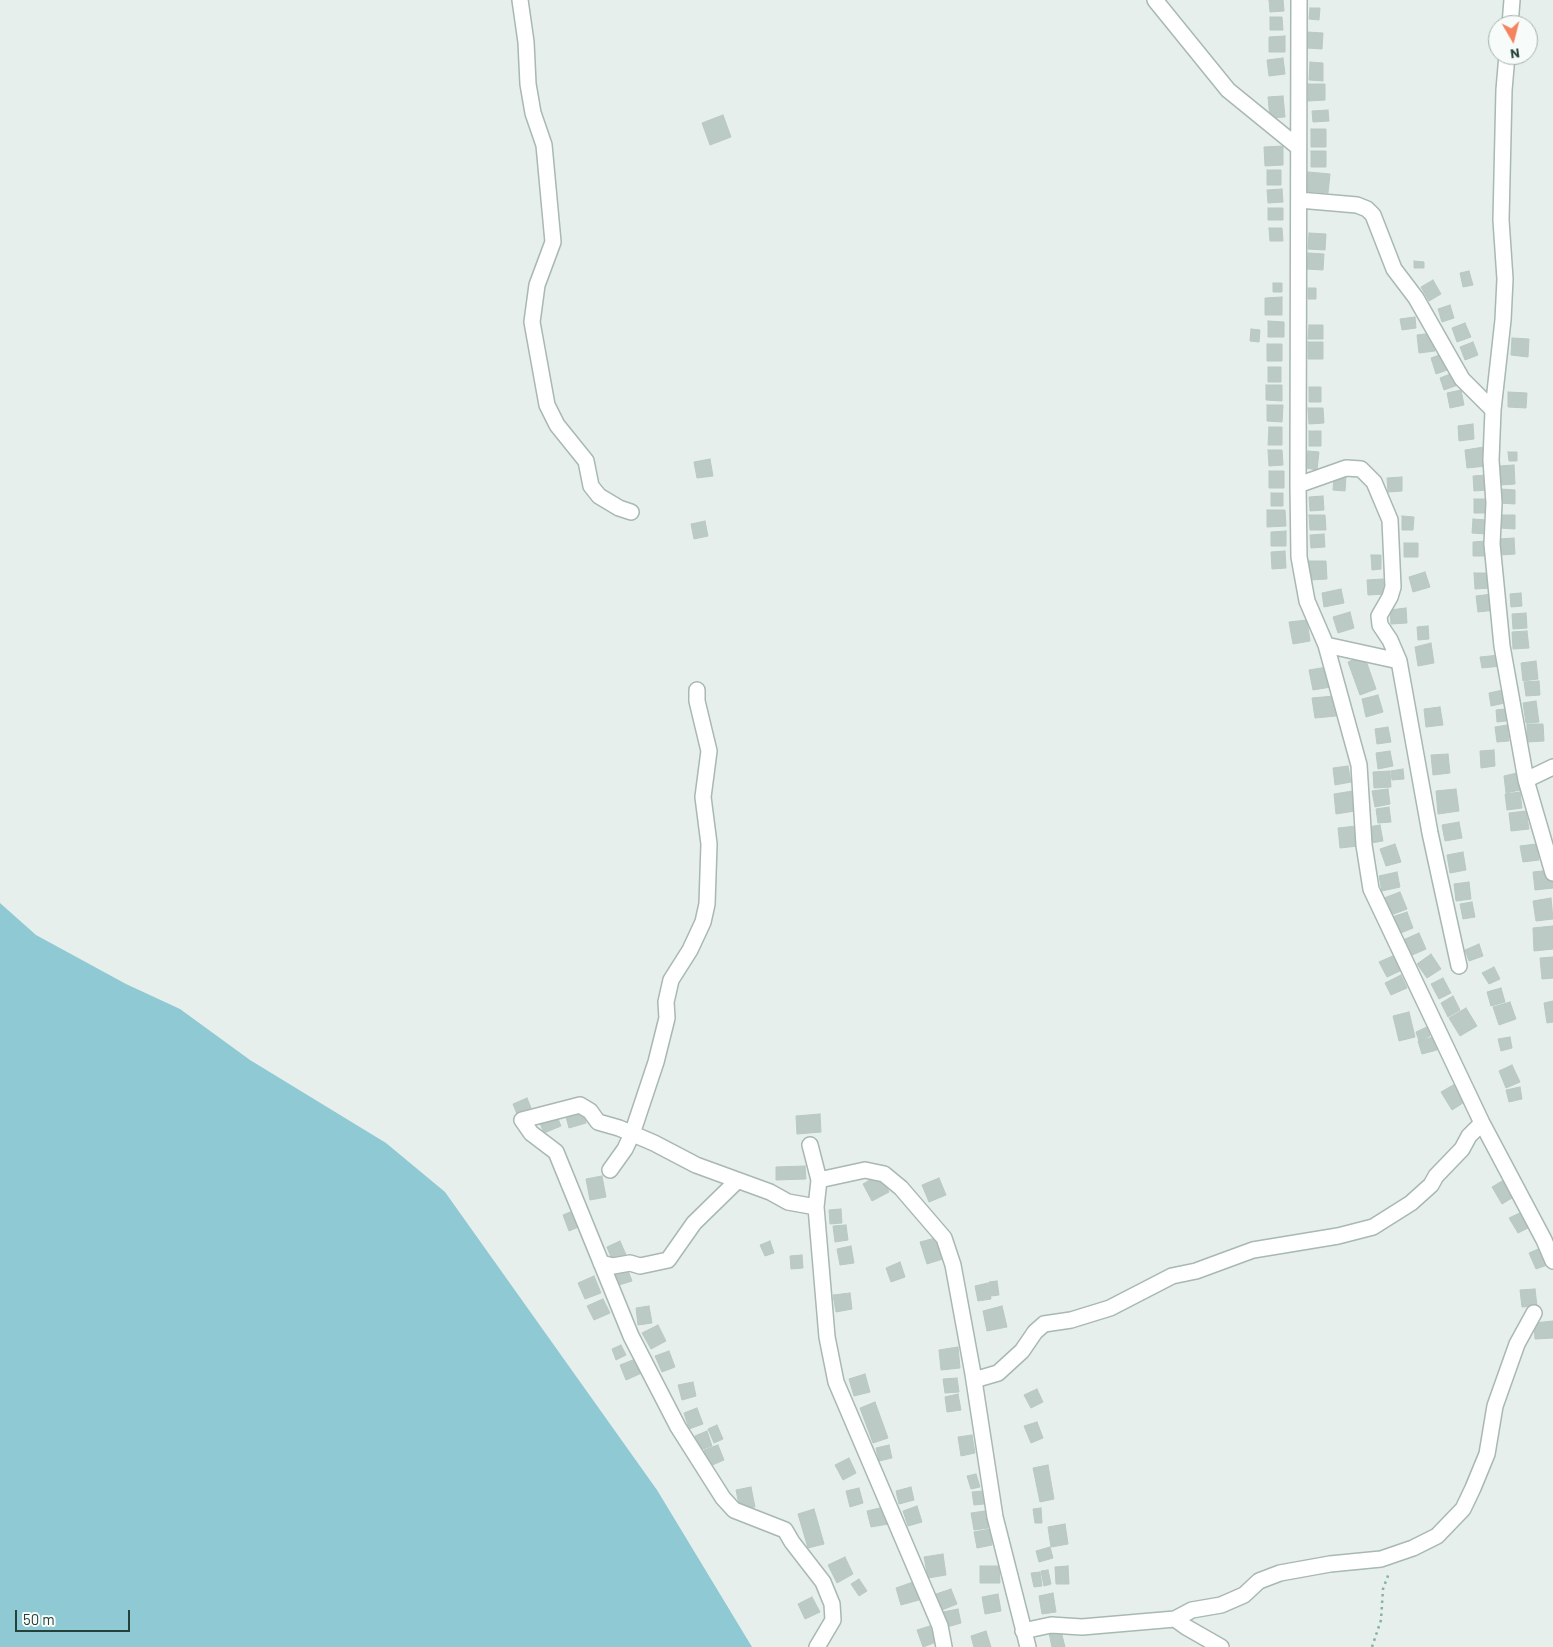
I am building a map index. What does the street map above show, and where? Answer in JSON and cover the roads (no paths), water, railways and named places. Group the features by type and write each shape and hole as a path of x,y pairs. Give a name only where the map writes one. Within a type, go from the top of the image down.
{"street":[{"path":"520,0 526,42 528,84 533,113 544,145 553,242 537,285 532,322 547,405 557,425 586,461 591,486 599,496 619,508 631,512"},
{"path":"1155,0 1228,90 1298,146"},
{"path":"1299,0 1298,485 1299,557 1307,601 1326,645 1359,765 1364,845 1371,889 1482,1123 1553,1260"},
{"path":"1511,15 1512,0"},
{"path":"1506,65 1501,220 1504,296 1493,410 1492,544 1502,646 1526,780 1553,873"},
{"path":"1299,200 1357,205 1368,209 1373,215 1394,269 1416,298 1462,379 1493,410"},
{"path":"1298,485 1353,468 1361,469 1374,482 1390,520 1392,587 1390,597 1379,616 1380,625 1390,640 1399,661 1430,833 1459,966"},
{"path":"1326,645 1399,661"},
{"path":"610,1170 625,1149 632,1134 661,1042 667,1018 666,1002 671,980 694,943 703,922 707,904 709,844 703,796 709,751 697,702 697,690"},
{"path":"1526,780 1553,767"},
{"path":"816,1207 788,1202 770,1192 696,1165 632,1134 598,1122 590,1112 580,1105 522,1120 531,1134 556,1152 631,1336 678,1427 722,1498 734,1510 785,1530 823,1582 832,1604 833,1620 817,1647"},
{"path":"974,1380 998,1373 1022,1351 1035,1332 1044,1324 1071,1320 1110,1308 1172,1276 1196,1271 1253,1250 1338,1236 1373,1227 1385,1221 1432,1186 1436,1176 1462,1150 1469,1136 1482,1123"},
{"path":"810,1145 819,1180 816,1207 828,1337 836,1382 936,1618 944,1647"},
{"path":"819,1180 865,1170 884,1174 901,1188 927,1215 944,1238 953,1265 974,1380 995,1518 1028,1647"},
{"path":"602,1263 613,1266 630,1263 640,1266 668,1260 694,1223 737,1181"},
{"path":"1023,1631 1051,1625 1082,1627 1176,1618 1192,1610 1221,1605 1244,1595 1259,1581 1280,1573 1330,1564 1369,1561 1399,1554 1437,1536 1464,1509 1486,1454 1495,1406 1517,1344 1534,1313"},
{"path":"1176,1618 1186,1627 1221,1647"}],"water":[{"path":"0,903 36,935 126,984 180,1009 250,1060 386,1143 445,1192 657,1490 752,1647 0,1647"}]}
